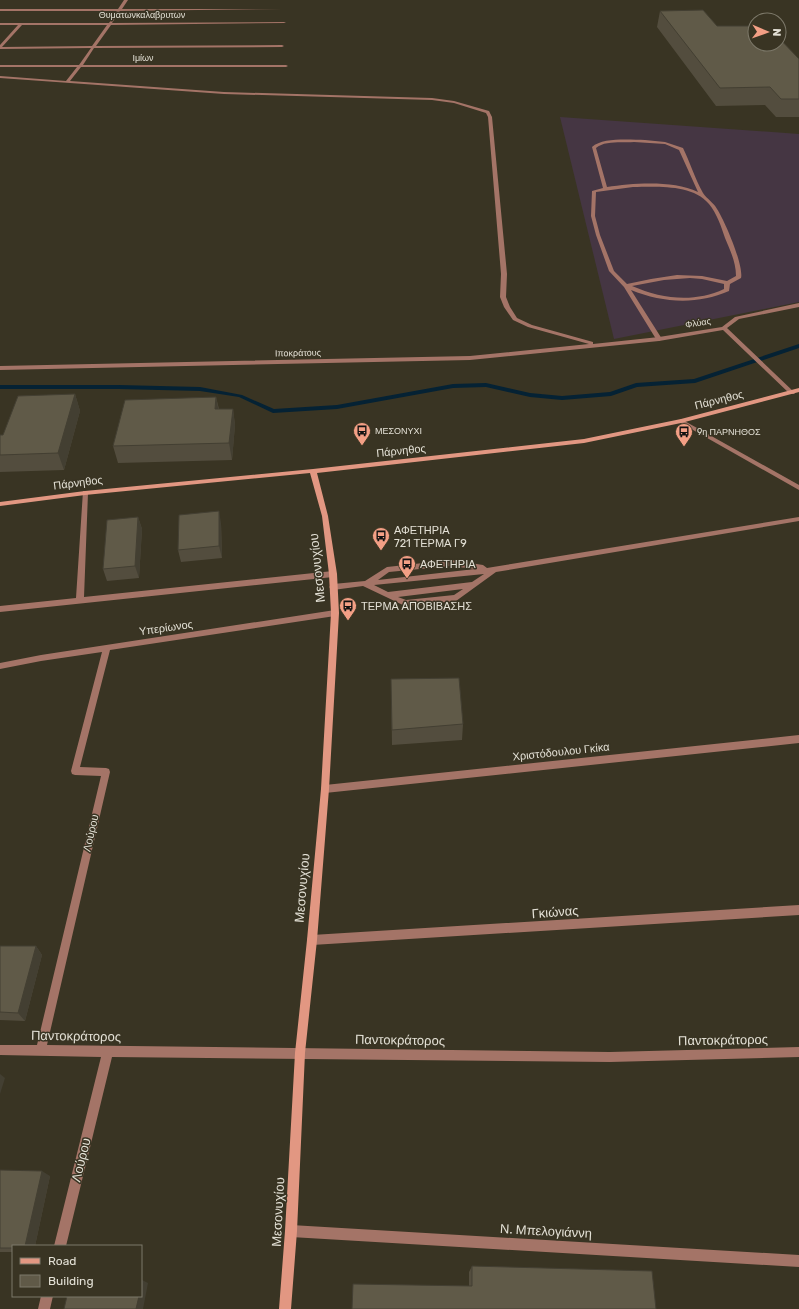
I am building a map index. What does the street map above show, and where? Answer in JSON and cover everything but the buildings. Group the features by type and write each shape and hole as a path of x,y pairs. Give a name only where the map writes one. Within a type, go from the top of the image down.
{"main road":[{"name":"Πάρνηθος","path":"0,504 86,493 313,472 584,441 681,421 799,390"},
{"name":"Μεσονυχίου","path":"285,1309 291,1231 300,1053 312,940 324,789 335,613 333,574 325,516 313,472"}],"street":[{"path":"67,82 94,48 126,0"},
{"path":"0,10 281,8"},
{"name":"Θυματωνκαλαβρυτων","path":"0,24 284,23"},
{"path":"0,48 21,24"},
{"path":"0,48 282,46"},
{"name":"Ιμίων","path":"0,66 286,66"},
{"path":"0,77 224,93 432,99 454,102 488,112 490,117 504,274 503,297 507,307 515,319 530,326 595,344"},
{"path":"605,188 594,148 598,144 606,142 664,142 675,144 681,149 702,195"},
{"path":"626,286 668,278 685,277 710,278 727,283 739,277 739,267 722,221 712,204 702,195 688,188 674,186 605,188 594,191 593,204 595,223 612,271 626,286 659,339"},
{"path":"626,286 644,294 680,300 704,299 718,295 727,290 727,283"},
{"name":"Φλύας","path":"595,344 659,339 724,328 737,318 799,305"},
{"path":"724,328 792,393"},
{"name":"Ιποκράτους","path":"0,368 470,358 595,344"},
{"path":"681,421 799,488"},
{"path":"80,601 86,493"},
{"path":"333,587 493,570 799,519"},
{"path":"365,584 387,570 419,566 451,563 493,570"},
{"path":"365,584 405,603 456,598 493,570"},
{"path":"0,609 333,574"},
{"path":"388,595 473,584"},
{"name":"Υπερίωνος","path":"0,666 41,658 335,613"},
{"name":"Λούρου","path":"41,1050 106,772 75,771 107,648"},
{"name":"Χριστόδουλου Γκίκα","path":"324,789 799,739"},
{"name":"Γκιώνας","path":"312,940 799,910"},
{"name":"Παντοκράτορος","path":"0,1050 610,1057 799,1052"},
{"name":"Λούρου","path":"60,1245 108,1051"},
{"name":"Ν. Μπελογιάννη","path":"291,1231 799,1261"},
{"path":"44,1309 47,1297"}],"shaded area":[{"path":"560,117 799,134 799,302 614,339"}],"waterway":[{"path":"0,387 200,389 240,396 273,411 337,407 453,386 486,385 530,395 562,398 611,394 636,385 695,381 799,346"}],"place":[{"name":"ΜΕΣΟΝΥΧΙ","path":"362,446"},
{"name":"9η ΠΑΡΝΗΘΟΣ","path":"684,447"},
{"name":"ΑΦΕΤΗΡΙΑ 721 ΤΕΡΜΑ Γ9","path":"381,551"},
{"name":"ΑΦΕΤΗΡΙΑ","path":"407,579"},
{"name":"ΤΕΡΜΑ ΑΠΟΒΙΒΑΣΗΣ","path":"348,621"}]}
